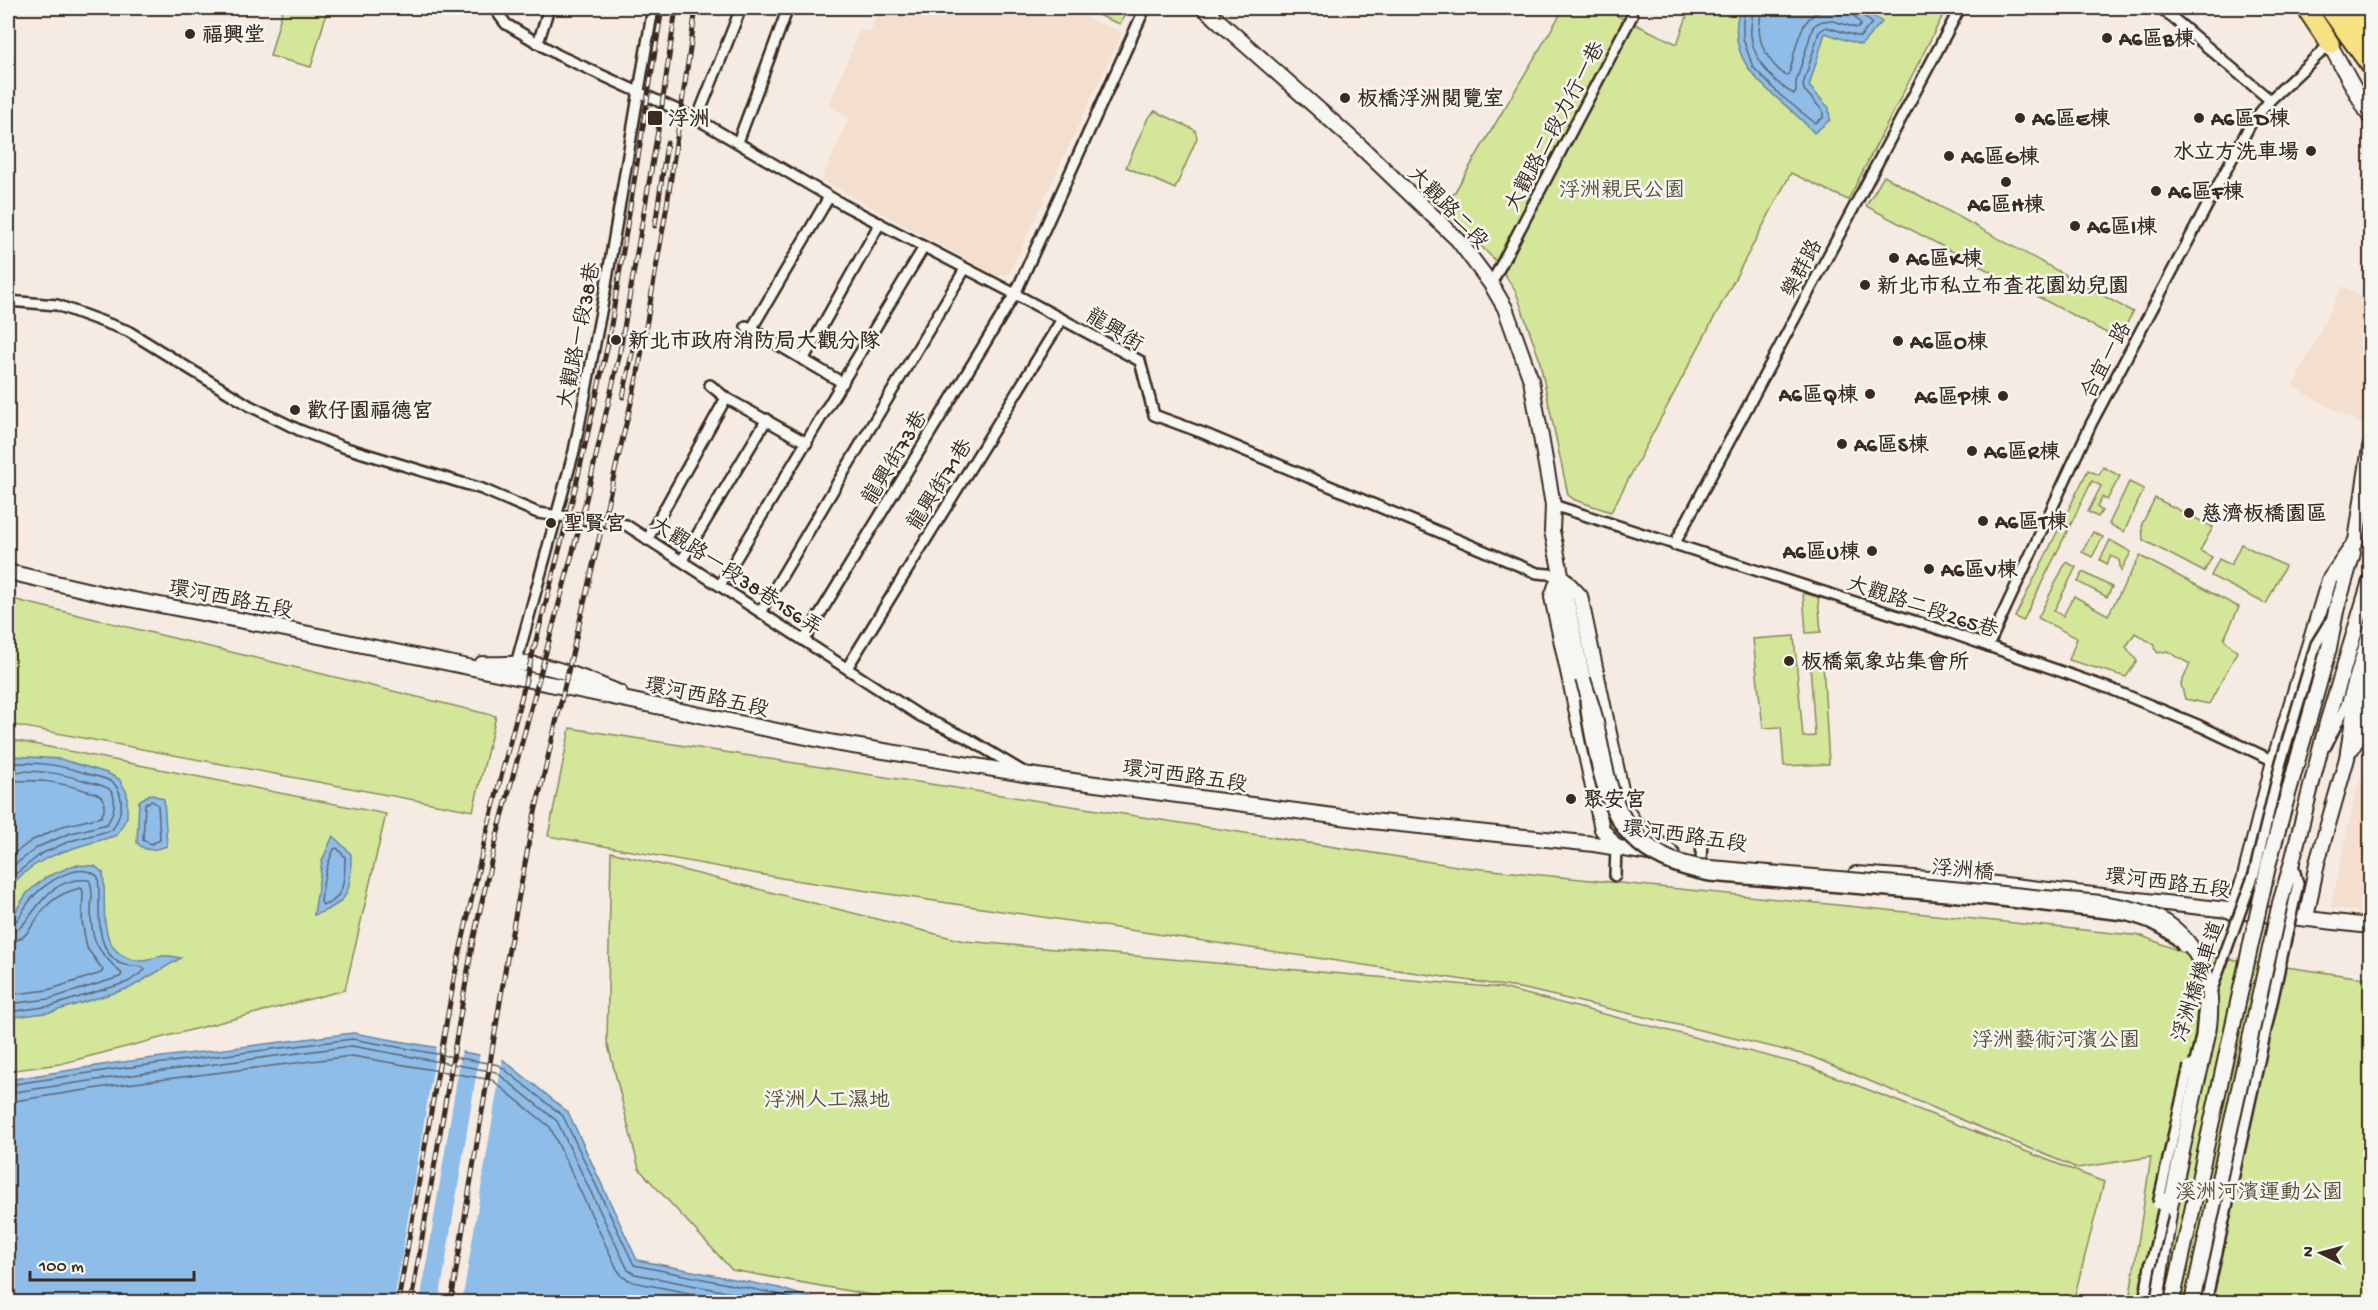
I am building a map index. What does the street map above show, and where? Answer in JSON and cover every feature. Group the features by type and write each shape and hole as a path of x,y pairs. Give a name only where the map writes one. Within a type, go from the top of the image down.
{"highway":[{"path":"2306,8 2330,44"},
{"path":"2330,8 2370,65"},
{"path":"2349,8 2370,39"}],"main road":[{"name":"大觀路二段","path":"1204,8 1360,146 1458,240 1491,284 1505,308 1531,380 1553,505 1552,531 1560,575"},
{"path":"2330,44 2370,117"},
{"path":"2232,912 2244,880 2274,761 2329,580 2356,541 2370,447"},
{"path":"2172,1302 2269,862 2329,648 2336,611 2370,502"},
{"name":"環河西路五段","path":"8,572 824,741 1029,775 1371,821 1616,847 1701,860 1980,882 2370,926"},
{"path":"1560,575 1580,596 1625,809 1624,830 1616,847 1602,829 1552,597 1560,575"},
{"name":"浮洲橋","path":"1560,575 1583,679 1594,714 1604,768 1614,802 1629,826 1645,843 1673,860 1699,867 1984,892 2128,908 2159,918 2190,944 2200,960 2206,977 2211,1009 2170,1207 2156,1302"},
{"path":"2192,1302 2280,903 2370,581"},
{"path":"2306,918 2317,863 2347,758 2356,700 2370,655"},
{"path":"432,660 549,667 570,672 647,705"},
{"path":"2347,758 2361,732 2370,697 2364,694 2364,679"},
{"path":"1625,809 1635,824 1676,857"}],"street":[{"name":"龍興街","path":"494,8 506,24 558,55 697,120 829,196 1140,361 1154,415 1203,433 1537,573 1560,575"},
{"path":"538,43 549,8"},
{"name":"大觀路一段38巷","path":"516,664 584,406 653,8"},
{"path":"697,120 741,8"},
{"path":"738,142 788,8"},
{"name":"龍興街73巷","path":"804,640 1015,294 1145,8"},
{"name":"樂群路","path":"1674,545 1960,8"},
{"path":"2161,8 2270,100"},
{"name":"大觀路二段力行一巷","path":"1491,284 1632,16"},
{"name":"合宜一路","path":"1988,646 2091,424 2250,124 2270,100 2330,44"},
{"path":"829,196 749,327 843,383"},
{"path":"803,360 880,223"},
{"path":"720,585 924,247"},
{"path":"760,611 965,269"},
{"name":"大觀路一段38巷156弄","path":"8,301 57,306 128,331 250,406 299,430 343,447 482,489 538,513 626,525 920,716 967,738 1029,775"},
{"name":"龍興街71巷","path":"848,668 1062,319"},
{"path":"710,385 726,398 807,443"},
{"path":"647,540 726,398"},
{"path":"682,560 767,419"},
{"name":"大觀路二段265巷","path":"1553,505 1988,646 2111,689 2200,726 2274,761"},
{"name":"浮洲橋機車道","path":"2144,1302 2158,1204 2196,1035 2254,874 2281,762 2316,644 2336,611"},
{"path":"2318,762 2346,705 2370,625"},
{"path":"1583,679 1588,727 1602,790 1610,811 1621,829 1638,847 1660,861 1683,871 1710,876 1983,899 2124,915 2147,920 2180,942 2190,955 2198,973 2204,1007 2201,1036 2151,1265"},
{"path":"1701,860 1702,841"},
{"path":"1615,876 1616,847"},
{"path":"2206,1302 2298,884 2292,862"}],"shaded area":[{"path":"880,8 1044,8 1085,17 1122,33 1009,274 997,276 822,180 849,117 828,106 860,30 870,32"},
{"path":"2342,286 2370,301 2370,397 2361,424 2293,387"},
{"path":"2370,750 2370,914 2331,907 2355,797"}],"green space":[{"path":"283,8 328,8 311,67 270,56"},
{"path":"1080,8 1128,8 1120,24"},
{"name":"浮洲親民公園","path":"1564,8 1601,8 1677,44 1690,8 1923,8 1942,17 1848,200 1791,173 1611,512 1575,500 1568,495 1539,358 1516,292 1496,261 1444,210"},
{"path":"1155,111 1195,130 1197,138 1175,189 1126,167 1148,118"},
{"path":"1884,176 2133,312 2118,339 1866,206"},
{"path":"2103,467 2120,476 2107,500 2102,497 2097,507 2102,511 2098,517 2088,512 2101,486 2092,481 2023,621 2015,617 2088,470 2099,475"},
{"path":"2129,482 2144,489 2124,532 2109,524"},
{"path":"2155,498 2213,527 2200,551 2212,557 2204,572 2143,540 2142,524"},
{"path":"2093,532 2103,537 2092,557 2082,552"},
{"path":"2110,540 2131,552 2121,571 2119,560 2111,556 2107,564 2100,560"},
{"path":"2241,544 2285,566 2266,604 2211,576 2219,559 2231,565"},
{"path":"2140,556 2239,607 2224,639 2237,652 2209,704 2185,699 2181,684 2190,664 2167,651 2158,653 2154,648 2155,645 2135,633 2126,647 2137,661 2126,677 2069,660 2077,638 2038,618 2066,562 2076,567 2054,611 2063,616 2074,596 2108,615"},
{"path":"2083,572 2112,587 2107,597 2078,582"},
{"path":"1803,593 1818,597 1821,632 1806,633"},
{"path":"8,598 496,716 473,811 8,724"},
{"path":"1794,636 1803,737 1815,736 1810,664 1823,663 1829,764 1784,766 1781,727 1763,728 1753,639"},
{"name":"浮洲藝術河濱公園","path":"570,728 1463,867 2142,936 2182,952 2370,979 2370,1302 2129,1302 2151,1157 2077,1168 1810,1056 1525,989 781,878 548,836"},
{"path":"8,739 386,814 345,990 60,1064 8,1071"},
{"name":"浮洲人工濕地","path":"611,852 964,941 1502,988 1810,1067 2104,1182 2073,1302 910,1302 732,1270 639,1169 607,1041"}],"water":[{"path":"1740,8 1862,8 1882,22 1861,45 1825,33 1809,86 1829,108 1830,120 1814,133 1757,80 1746,65 1739,49 1736,30"},
{"path":"13,756 60,759 107,773 119,779 127,793 127,817 117,835 43,860 30,868 8,891 8,760"},
{"path":"150,794 164,799 167,846 151,850 137,843 139,801"},
{"path":"333,836 351,854 349,886 342,900 335,906 314,915 322,861"},
{"path":"75,865 95,866 103,873 106,927 115,949 125,957 140,961 164,956 181,958 130,988 52,1012 8,1018 8,923 27,893 46,877"},
{"path":"353,1033 502,1059 568,1112 637,1260 779,1288 823,1302 8,1302 8,1080 115,1063"}],"pier":[{"path":"437,1045 462,1049 420,1302 394,1302"},
{"path":"480,1052 503,1056 462,1302 439,1302"}],"railway":[{"path":"398,1302 454,979 485,839 576,485 608,344 662,8"},
{"path":"411,1302 473,941 497,836 581,521 619,357 660,119 676,8"},
{"path":"451,1302 507,959 533,821 638,373 667,205 696,8"},
{"path":"655,226 667,143"},
{"path":"623,397 634,344"}],"place":[{"name":"福興堂","path":"190,34"},
{"name":"A6區B棟","path":"2107,38"},
{"name":"板橋浮洲閱覽室","path":"1345,98"},
{"name":"浮洲","path":"655,118"},
{"name":"A6區E棟","path":"2020,118"},
{"name":"A6區D棟","path":"2199,118"},
{"name":"水立方洗車場","path":"2311,151"},
{"name":"A6區G棟","path":"1949,156"},
{"name":"A6區H棟","path":"2006,182"},
{"name":"A6區F棟","path":"2156,191"},
{"name":"A6區I棟","path":"2075,226"},
{"name":"A6區K棟","path":"1894,258"},
{"name":"新北市私立布查花園幼兒園","path":"1865,285"},
{"name":"新北市政府消防局大觀分隊","path":"616,340"},
{"name":"A6區O棟","path":"1898,341"},
{"name":"A6區Q棟","path":"1870,394"},
{"name":"A6區P棟","path":"2003,396"},
{"name":"歡仔園福德宮","path":"295,410"},
{"name":"A6區S棟","path":"1842,444"},
{"name":"A6區R棟","path":"1972,451"},
{"name":"慈濟板橋園區","path":"2189,513"},
{"name":"A6區T棟","path":"1983,521"},
{"name":"聖賢宮","path":"551,523"},
{"name":"A6區U棟","path":"1872,551"},
{"name":"A6區V棟","path":"1929,569"},
{"name":"板橋氣象站集會所","path":"1789,661"},
{"name":"聚安宮","path":"1571,799"}],"park label":[{"name":"溪洲河濱運動公園","path":"2259,1191"}]}
